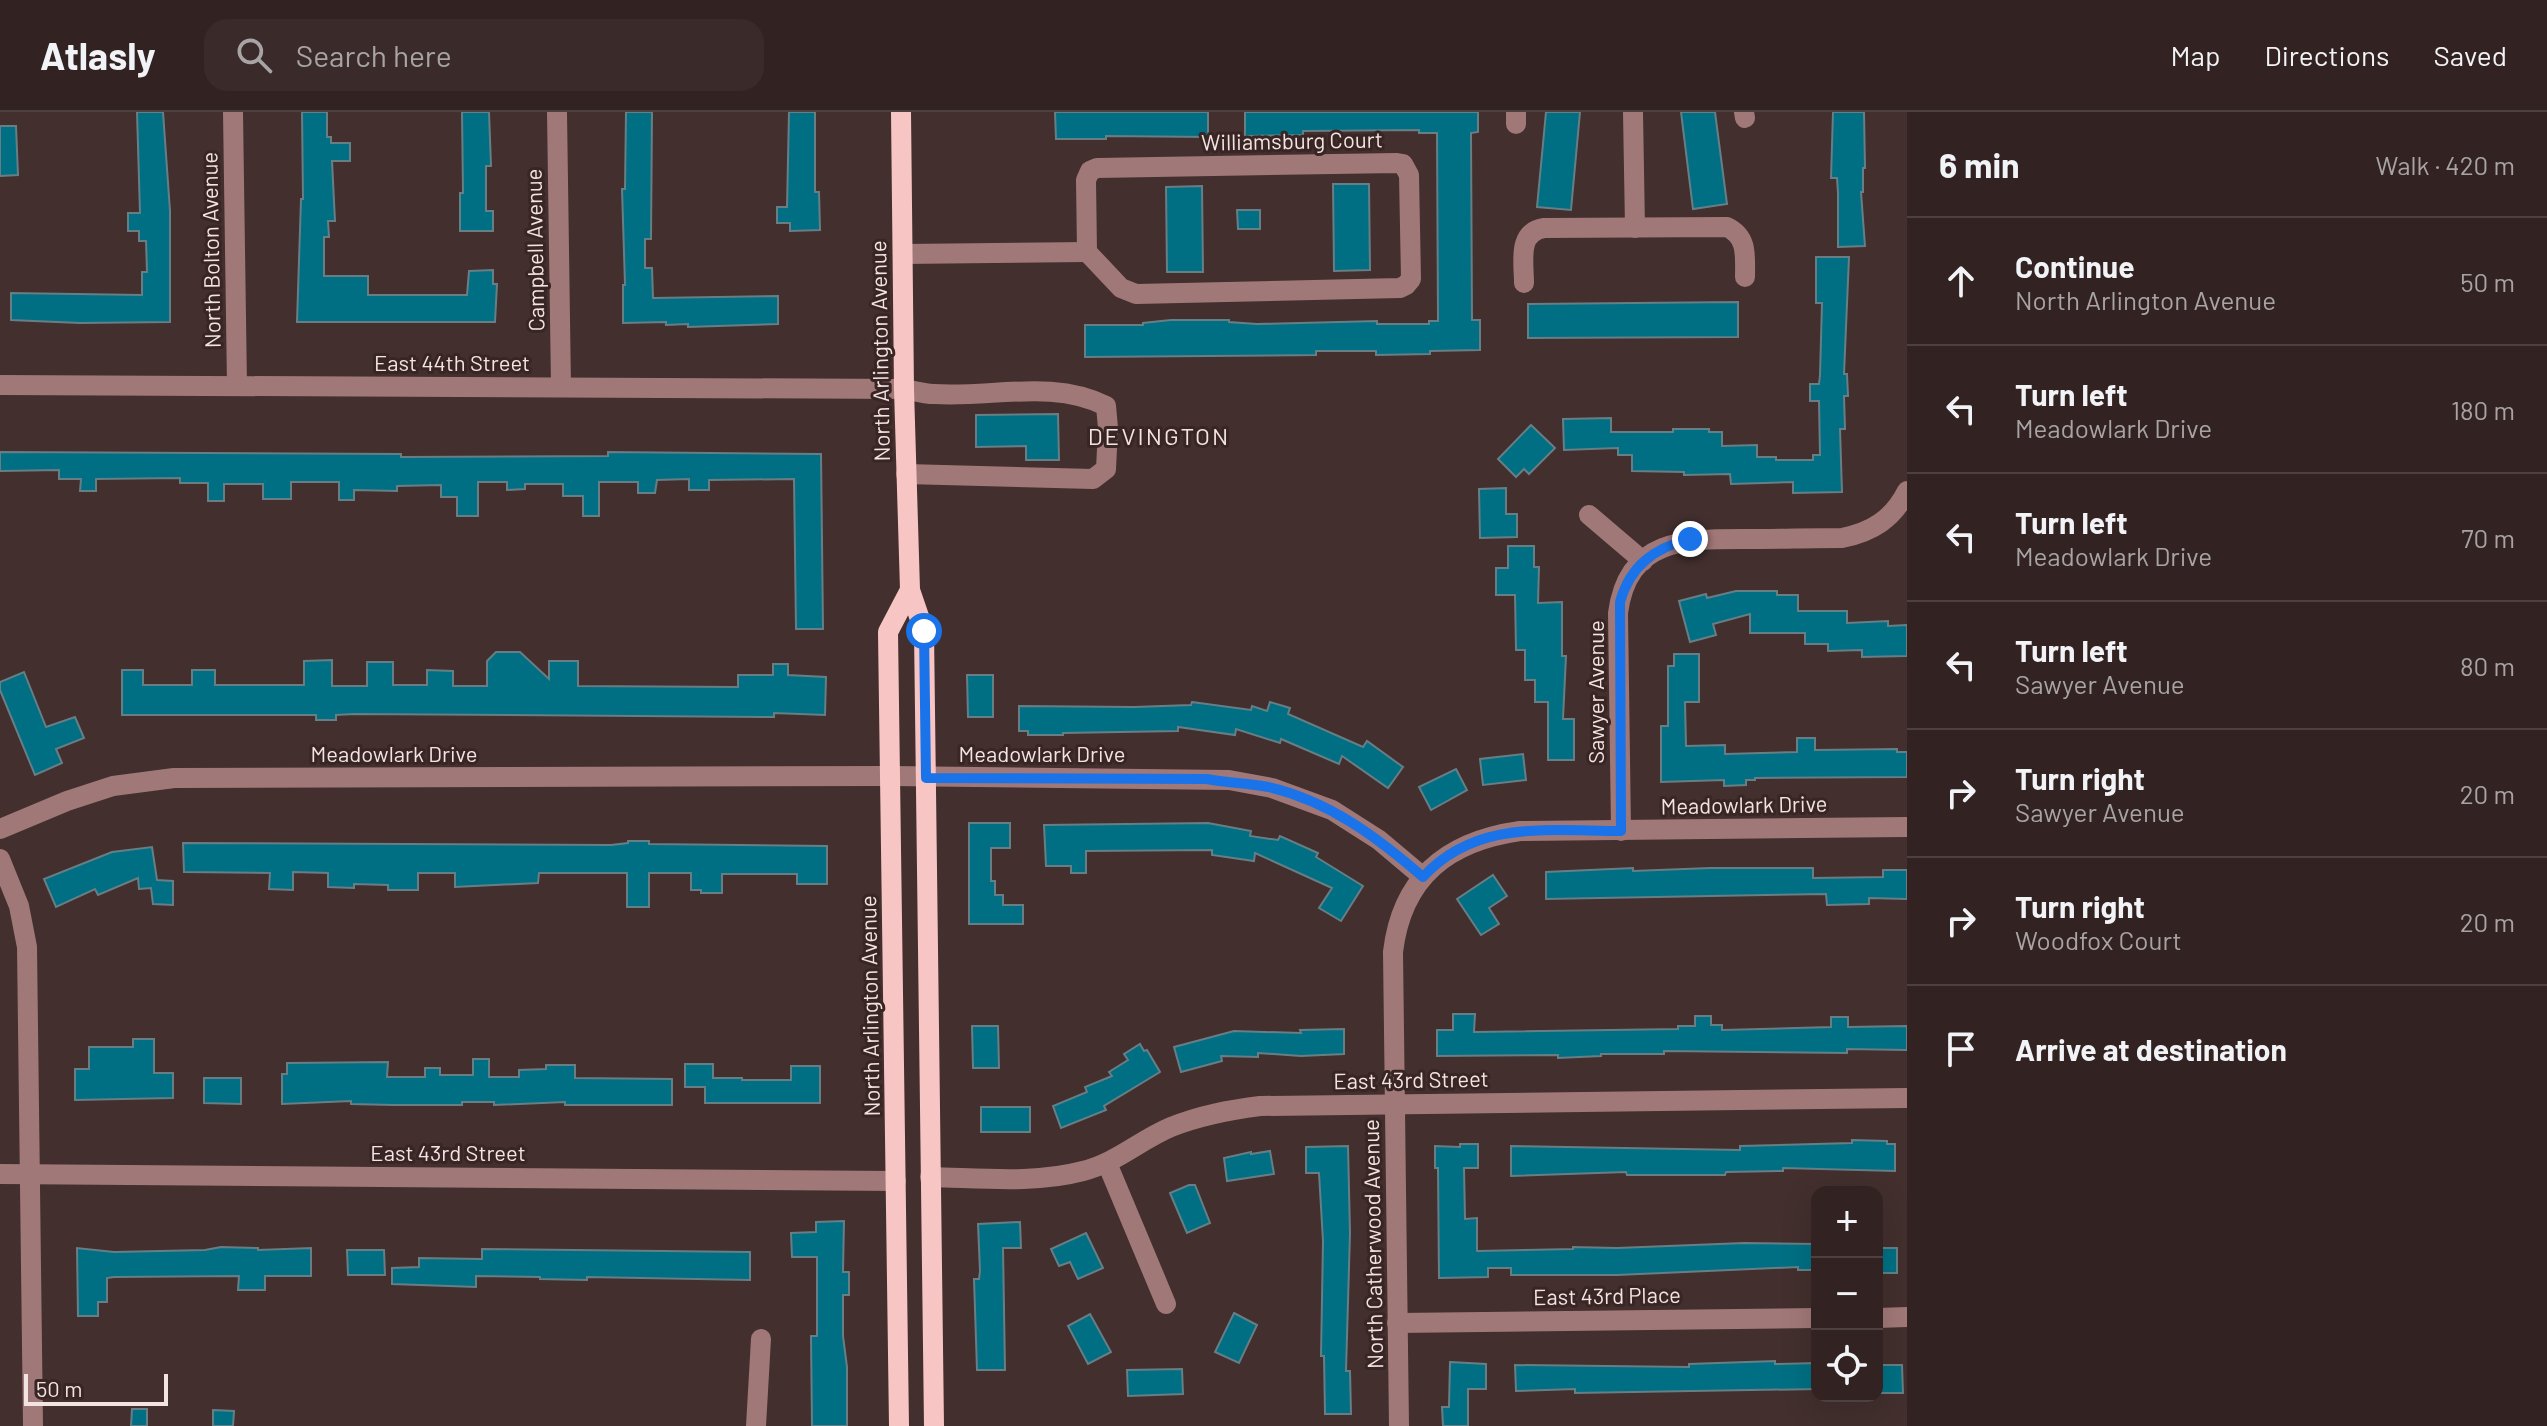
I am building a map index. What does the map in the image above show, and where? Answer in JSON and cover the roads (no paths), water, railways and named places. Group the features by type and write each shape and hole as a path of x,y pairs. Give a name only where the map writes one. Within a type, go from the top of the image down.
{"main road":[{"name":"North Arlington Avenue","path":"901,112 910,590 924,631 934,1426"},
{"name":"North Arlington Avenue","path":"899,1426 888,632 910,590"}],"street":[{"name":"North Bolton Avenue","path":"233,112 237,386"},
{"name":"Campbell Avenue","path":"557,112 561,387"},
{"path":"1633,112 1635,228"},
{"name":"Williamsburg Court","path":"1397,163 1403,164 1409,175 1411,279 1400,288 1136,294 1121,288 1087,252 1086,180 1090,171 1097,168 1397,163"},
{"path":"1524,283 1524,244 1526,237 1537,229 1731,229 1743,242 1745,277"},
{"path":"903,254 1087,252"},
{"name":"East 44th Street","path":"0,385 904,389 935,394 1038,391 1087,397 1106,406 1106,469 1093,479 906,474"},
{"path":"1589,515 1643,561 1662,548 1690,539 1842,538 1867,531 1893,513 1907,491"},
{"name":"Sawyer Avenue","path":"1621,831 1618,613 1628,579 1643,561"},
{"name":"Meadowlark Drive","path":"0,829 113,786 174,778 891,776 1243,782 1272,788 1332,810 1379,840 1423,877 1459,848 1493,835 1520,831 1907,827"},
{"path":"0,859 19,906 27,947 33,1426"},
{"name":"North Catherwood Avenue","path":"1399,1426 1394,943 1404,909 1423,877"},
{"name":"East 43rd Street","path":"930,1177 1029,1179 1069,1175 1107,1163 1170,1128 1214,1112 1260,1106 1907,1098"},
{"path":"1107,1163 1166,1304"},
{"name":"East 43rd Street","path":"0,1174 896,1181"},
{"path":"1883,1318 1907,1317"},
{"name":"East 43rd Place","path":"1397,1323 1811,1318"},
{"path":"756,1426 761,1339"}],"district":[{"name":"DEVINGTON","path":"1159,437"}]}
